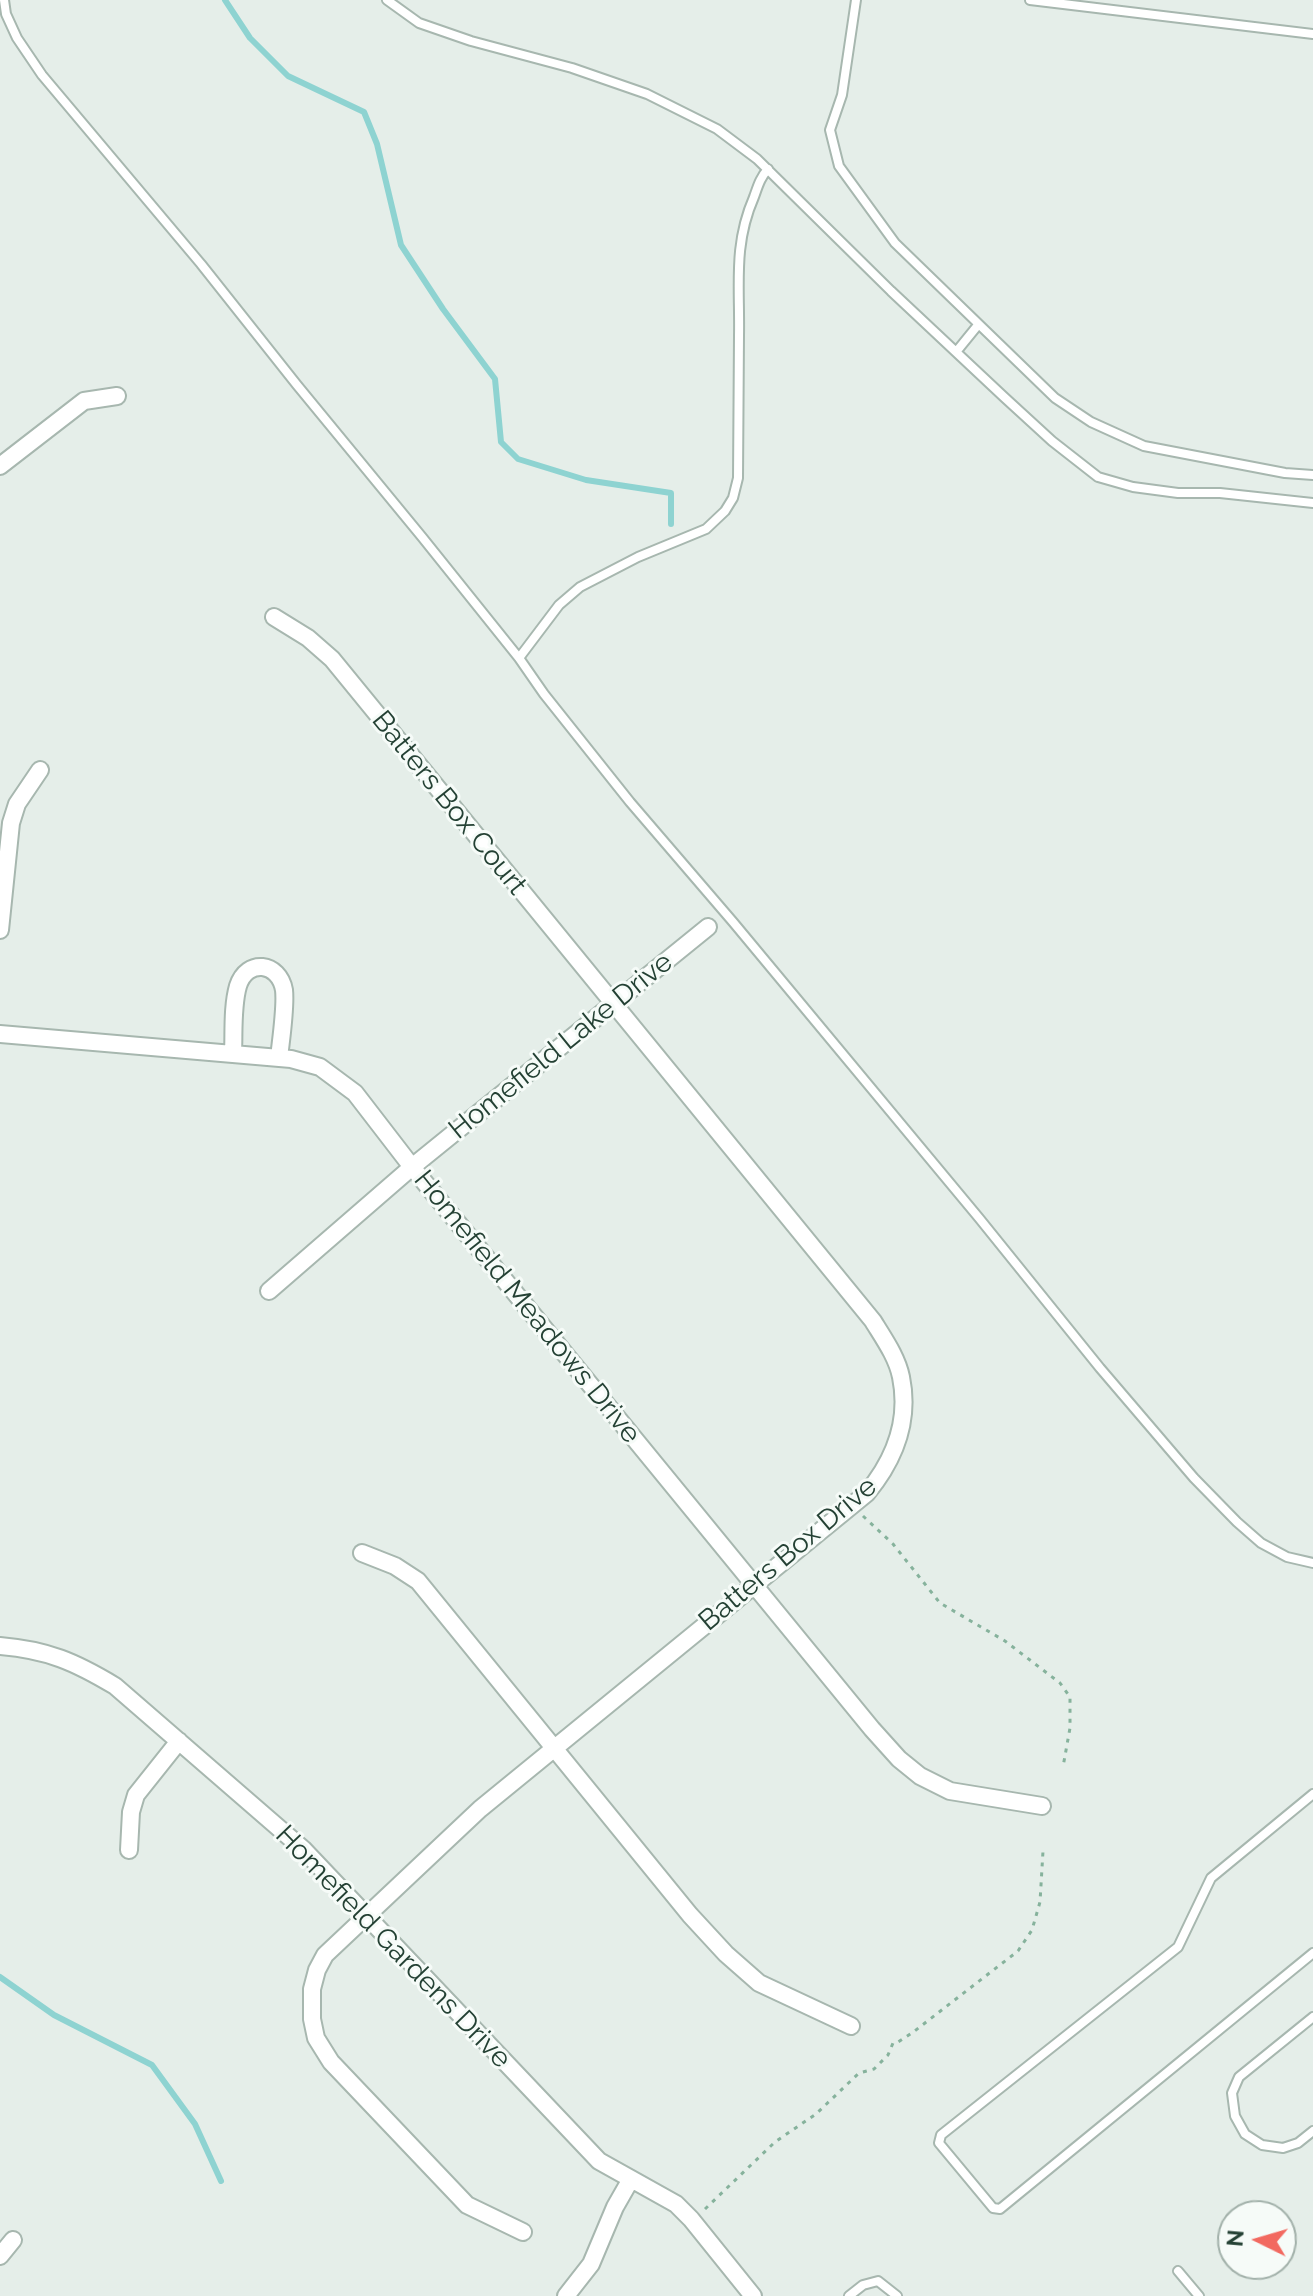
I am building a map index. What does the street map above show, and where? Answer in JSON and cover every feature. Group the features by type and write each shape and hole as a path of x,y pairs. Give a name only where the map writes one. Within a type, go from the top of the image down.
{"street":[{"path":"0,466 84,401 117,396"},
{"name":"Batters Box Court","path":"274,617 308,638 332,659 612,1003"},
{"path":"0,930 11,823 17,804 40,770"},
{"name":"Homefield Lake Drive","path":"269,1291 412,1167 708,927"},
{"path":"233,1054 238,986 246,971 257,966 277,974 284,990 279,1058"},
{"name":"Batters Box Drive","path":"523,2232 467,2205 331,2062 316,2038 312,2019 312,1989 317,1970 325,1955 480,1809 867,1493 884,1473 898,1442 904,1410 901,1376 891,1349 873,1321 612,1003"},
{"name":"Homefield Meadows Drive","path":"0,1034 291,1059 320,1067 355,1093 412,1167 899,1759 920,1776 950,1791 1042,1806"},
{"path":"362,1553 395,1566 418,1581 690,1915 726,1954 759,1983 851,2026"},
{"name":"Homefield Gardens Drive","path":"0,1646 54,1654 86,1669 115,1686 179,1741 303,1849 599,2161 676,2204 753,2296"},
{"path":"129,1850 131,1812 136,1795 179,1741"},
{"path":"566,2296 591,2264 615,2207 631,2179"},
{"path":"0,2256 13,2240"}],"lane":[{"path":"4,0 6,14 17,38 42,75 201,264 519,658 630,802 979,1218 1100,1368 1228,1514 1261,1543 1287,1557 1313,1563"},
{"path":"387,0 419,23 471,41 572,68 647,94 717,129 768,169 956,352 1052,441 1098,477 1133,487 1178,493 1220,493 1313,503"},
{"path":"856,0 842,95 830,130 839,166 895,243 1055,398 1091,422 1144,446 1285,473 1313,475"},
{"path":"1030,0 1313,34"},
{"path":"519,658 559,605 580,587 638,557 706,529 725,511 733,498 738,478 740,238 745,214 761,177 768,169"},
{"path":"956,352 978,325"},
{"path":"1313,1794 1211,1878 1178,1947 941,2135 939,2143 993,2208 1000,2209 1313,1953"},
{"path":"1313,2017 1239,2077 1232,2093 1235,2116 1245,2134 1262,2145 1283,2148 1298,2143 1313,2131"},
{"path":"1178,2271 1199,2296"},
{"path":"849,2296 863,2285 878,2281 897,2296"}],"path":[{"path":"852,1505 893,1544 940,1603 1005,1641 1060,1683 1070,1697 1070,1728 1063,1767"},
{"path":"704,2209 775,2142 816,2114 859,2073 874,2069 888,2055 893,2043 912,2033 1018,1951 1032,1930 1040,1902 1043,1851"}],"waterway":[{"path":"225,0 250,38 288,76 364,112 377,144 401,245 495,379 501,442 518,459 586,480 671,493 671,524"},
{"path":"0,1977 54,2015 152,2065 195,2124 221,2181"}]}
